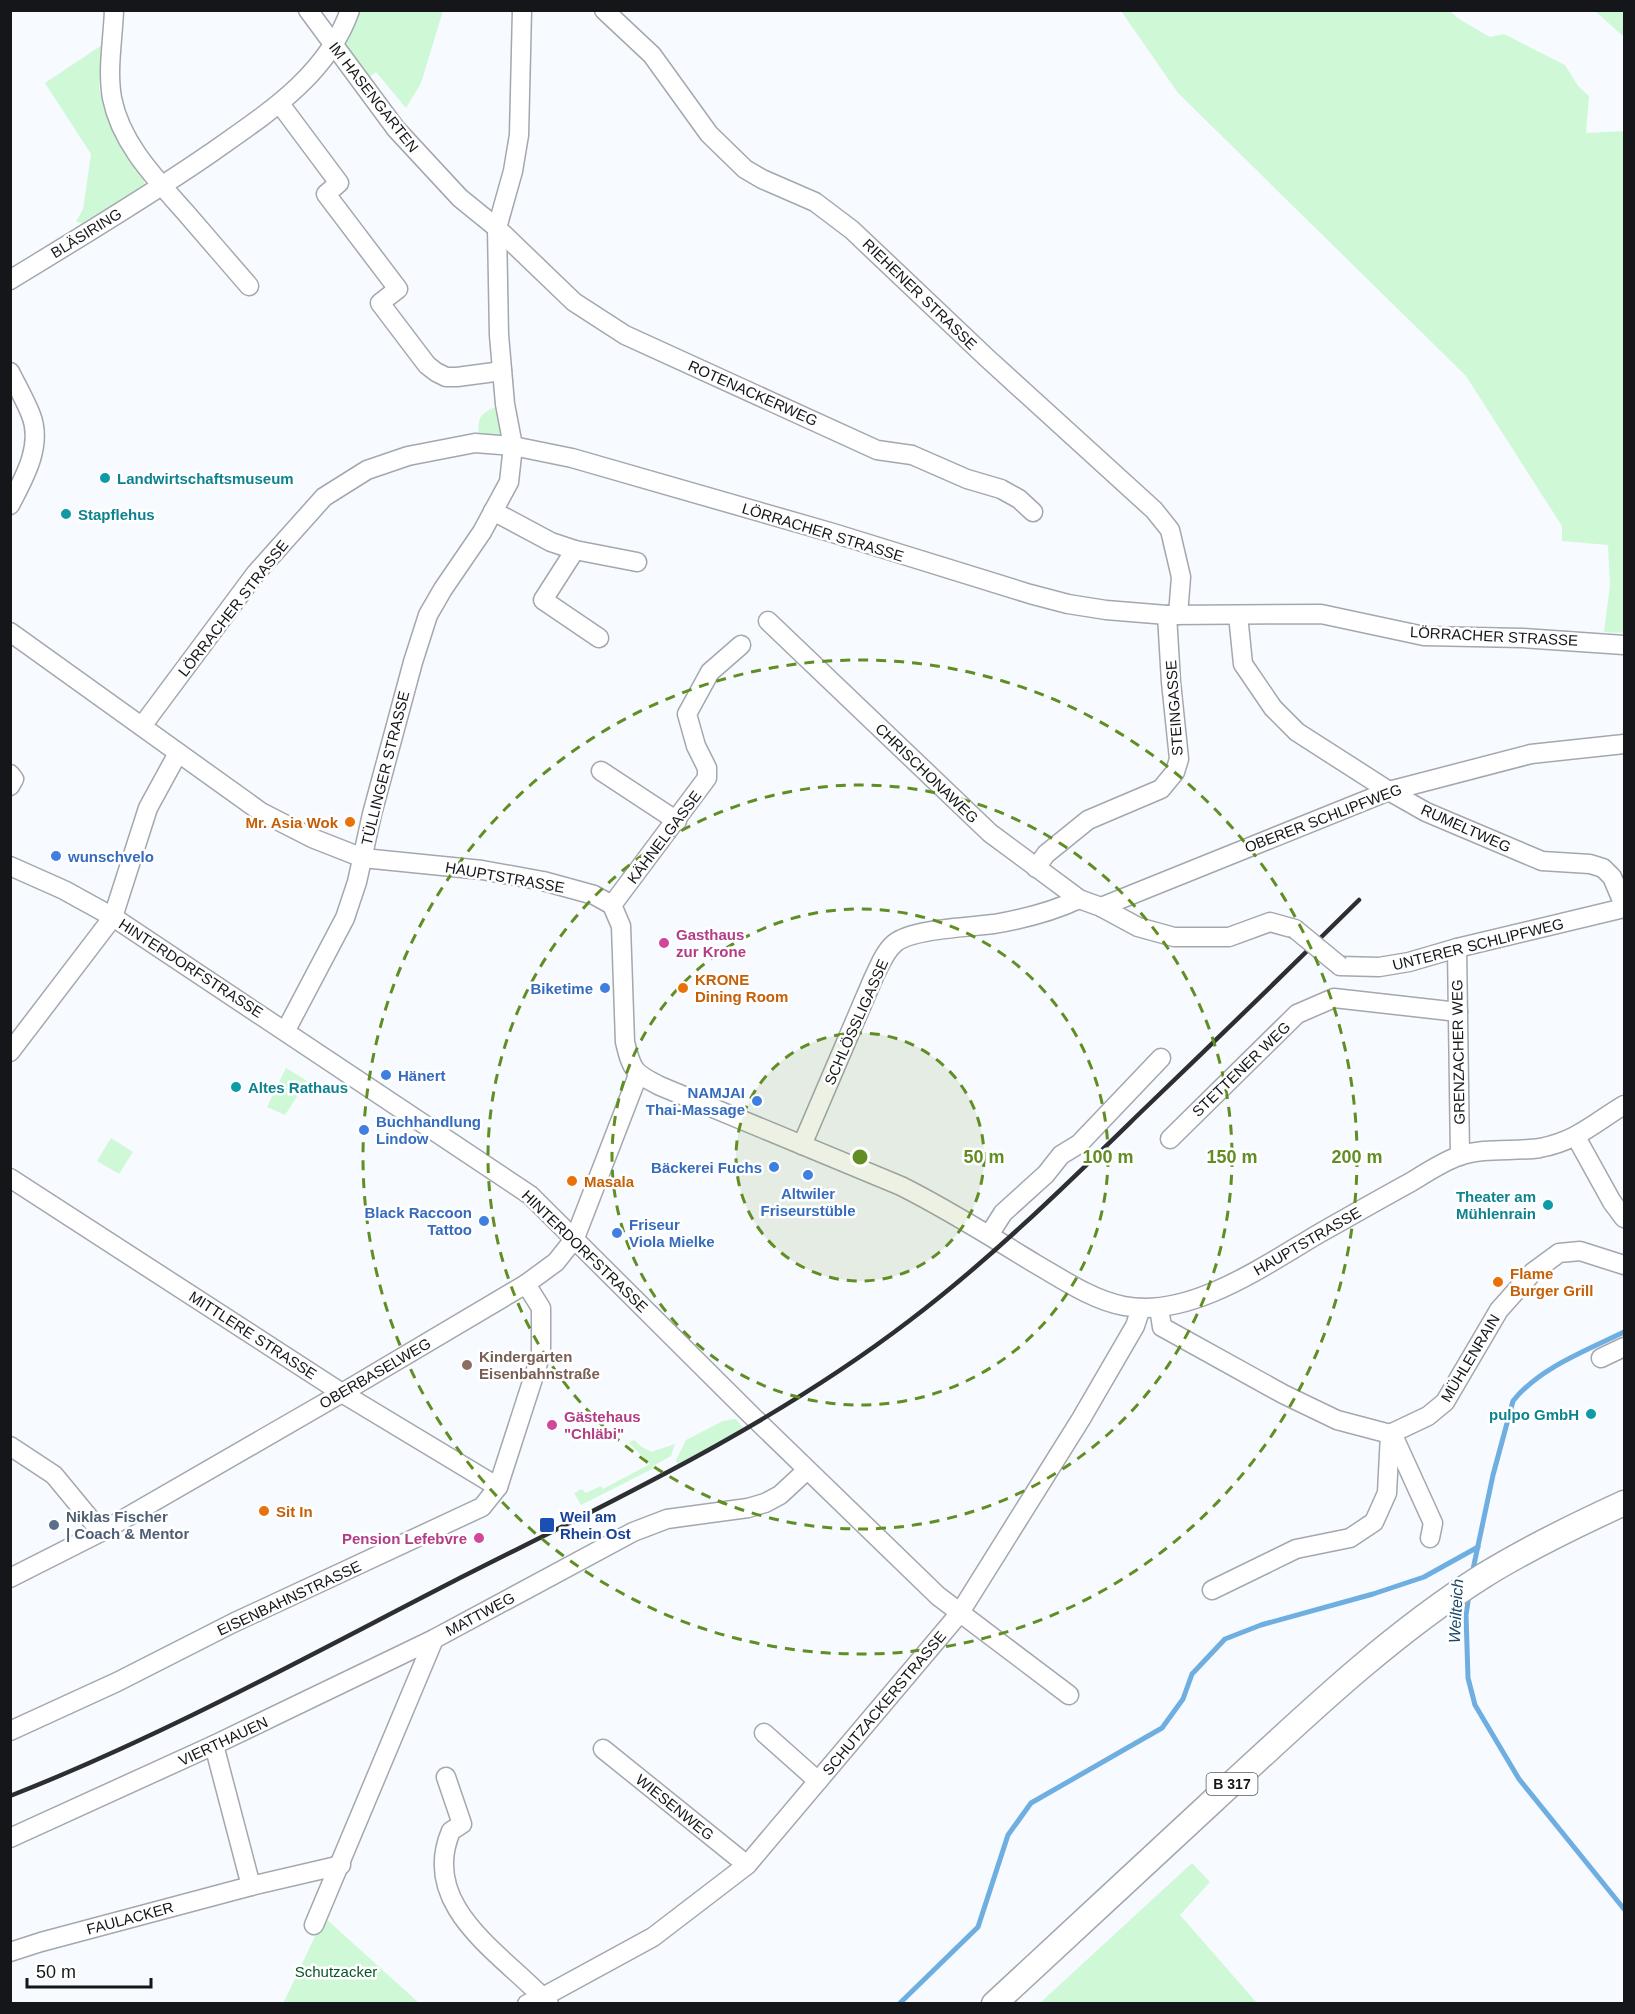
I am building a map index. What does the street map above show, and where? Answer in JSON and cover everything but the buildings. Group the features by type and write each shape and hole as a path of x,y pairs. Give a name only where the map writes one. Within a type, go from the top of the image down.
{"main road":[{"name":"B 317","path":"994,2004 1338,1687 1482,1577 1532,1547 1624,1503"}],"street":[{"path":"114,10 110,78 118,117 130,144 162,186 249,286"},
{"name":"IM HASENGARTEN","path":"308,10 396,129 460,198 497,228"},
{"name":"BLÄSIRING","path":"10,280 162,186 280,104 309,76 333,46 350,10"},
{"name":"TÜLLINGER STRASSE","path":"286,1030 345,918 363,858 372,814 412,662 428,615 510,482 513,446 499,335 497,228 513,171 519,135 522,10"},
{"name":"RIEHENER STRASSE","path":"604,10 652,55 709,134 745,168 762,179 815,202 852,230 987,358 1154,510 1170,530 1181,577 1173,615"},
{"path":"280,104 339,183 326,194 398,290 380,303 427,365 446,377 502,371"},
{"name":"ROTENACKERWEG","path":"497,228 574,302 625,335 877,450 912,455 967,479 1001,489 1019,499 1033,512"},
{"path":"10,372 32,417 34,429 29,468 10,505"},
{"name":"LÖRRACHER STRASSE","path":"142,726 256,573 324,497 367,470 408,456 475,443 513,446 572,458 1068,604 1106,610 1173,615 1321,614 1424,636 1522,638 1624,645"},
{"path":"493,511 530,532 575,550 637,562"},
{"path":"575,550 543,600 599,638"},
{"name":"STEINGASSE","path":"1036,868 1046,854 1088,820 1161,789 1175,772 1179,759 1171,682 1173,615"},
{"name":"RUMELTWEG","path":"1238,615 1240,649 1244,664 1273,708 1297,732 1426,812 1542,861 1590,864 1603,868 1612,878 1624,907"},
{"name":"CHRISCHONAWEG","path":"768,621 990,833 1078,899 1101,907"},
{"name":"HAUPTSTRASSE","path":"10,632 261,812 312,838 363,858 482,870 543,881 594,895 612,905"},
{"name":"KÄHNELGASSE","path":"612,905 707,778 707,768 696,746 687,714 710,672 741,645"},
{"name":"OBERER SCHLIPFWEG","path":"1101,907 1389,790 1531,754 1624,744"},
{"path":"10,1052 113,917 148,808 178,753"},
{"path":"601,771 677,821"},
{"path":"10,774 14,779 10,786"},
{"name":"HINTERDORFSTRASSE","path":"10,866 64,890 113,917 286,1030 530,1195 807,1470 959,1614 1069,1695"},
{"name":"SCHLÖSSLIGASSE","path":"802,1145 873,979 883,958 894,944 904,937 928,932 996,923 1034,915 1057,909 1078,899"},
{"path":"612,905 621,926 625,1042 628,1055 638,1075"},
{"name":"UNTERER SCHLIPFWEG","path":"1101,907 1138,927 1174,937 1229,937 1270,922 1295,929 1340,966 1379,967 1408,962 1624,907"},
{"name":"GRENZACHER WEG","path":"1456,948 1460,1156"},
{"name":"STETTENER WEG","path":"1170,1139 1297,1014 1334,998 1458,1012"},
{"path":"989,1235 1003,1213 1046,1174 1061,1155 1079,1144 1161,1058"},
{"name":"HAUPTSTRASSE","path":"638,1075 901,1186 1102,1300 1123,1306 1150,1308 1207,1295 1460,1156 1540,1148 1576,1137 1624,1105"},
{"name":"OBERBASELWEG","path":"10,1578 101,1532 342,1393 526,1284 556,1262 575,1238 638,1075"},
{"path":"1576,1137 1612,1202 1624,1218"},
{"name":"MITTLERE STRASSE","path":"10,1178 342,1393 498,1487"},
{"name":"MÜHLENRAIN","path":"1391,1434 1428,1416 1445,1402 1499,1310 1533,1272 1559,1253 1580,1251 1624,1265"},
{"name":"EISENBAHNSTRASSE","path":"10,1731 117,1682 233,1623 482,1507 498,1487 541,1354 541,1308 526,1284"},
{"path":"1150,1308 1162,1327 1235,1369 1337,1420 1391,1434"},
{"name":"SCHUTZACKERSTRASSE","path":"540,2001 653,1937 747,1865 959,1614 1081,1419 1135,1326 1150,1308"},
{"path":"1601,1358 1624,1347"},
{"path":"1391,1434 1433,1523 1430,1538"},
{"path":"1212,1590 1296,1550 1350,1538 1374,1522 1387,1493 1391,1434"},
{"path":"10,1446 54,1475 101,1532"},
{"name":"MATTWEG","path":"314,1925 434,1640 633,1532 667,1519 748,1508 765,1503 780,1495 807,1470"},
{"name":"VIERTHAUEN","path":"10,1838 214,1746 434,1640"},
{"path":"764,1733 818,1781"},
{"path":"214,1746 251,1886"},
{"name":"WIESENWEG","path":"603,1749 747,1865"},
{"path":"446,1777 462,1824 451,1831 445,1843 443,1857 445,1877 453,1901 486,1947 540,2001"},
{"name":"FAULACKER","path":"10,1952 41,1941 341,1865"}],"green space":[{"path":"350,11 443,11 421,83 406,108 376,72 361,84 333,46"},
{"path":"1121,11 1450,11 1459,19 1490,37 1504,34 1565,65 1578,86 1589,96 1586,133 1624,131 1624,633 1604,632 1610,585 1608,545 1562,541 1562,526 1466,376 1178,93"},
{"path":"1595,11 1624,11 1624,37"},
{"path":"102,45 99,89 113,131 144,180 145,186 142,190 82,223 76,222 83,209 91,154 45,83"},
{"path":"505,404 513,446 479,443 478,426 481,416"},
{"path":"286,1068 307,1081 285,1115 267,1107"},
{"path":"111,1138 133,1152 119,1174 97,1161"},
{"path":"736,1419 744,1429 677,1464 676,1460 686,1440 723,1421"},
{"path":"634,1440 651,1452 675,1444 671,1456 653,1466 654,1468 581,1505 574,1493 582,1489 586,1493 601,1486 603,1489 650,1464 629,1443"},
{"path":"1192,1863 1210,1882 1180,1915 1257,2003 1040,2003"},
{"name":"Schutzacker","path":"324,1917 419,2003 283,2004"}],"waterway":[{"name":"Weilteich","path":"1472,1574 1493,1475 1513,1401 1524,1389 1550,1369 1624,1332"},
{"path":"899,2004 978,1927 1008,1835 1031,1803 1162,1728 1183,1699 1192,1674 1225,1639 1261,1625 1373,1594 1424,1577 1478,1547"},
{"name":"Weilteich","path":"1469,1595 1466,1615 1468,1678 1475,1705 1519,1779 1624,1909"}],"railway":[{"path":"10,1796 67,1773 179,1721 630,1492 745,1429 856,1360 940,1297 1028,1220 1359,900"}],"place":[{"name":"Landwirtschaftsmuseum","path":"105,478"},
{"name":"Stapflehus","path":"66,514"},
{"name":"Mr. Asia Wok","path":"350,822"},
{"name":"wunschvelo","path":"56,856"},
{"name":"Gasthaus zur Krone","path":"664,943"},
{"name":"Biketime","path":"605,988"},
{"name":"KRONE Dining Room","path":"683,988"},
{"name":"Hänert","path":"386,1075"},
{"name":"Altes Rathaus","path":"236,1087"},
{"name":"NAMJAI Thai-Massage","path":"757,1101"},
{"name":"Buchhandlung Lindow","path":"364,1130"},
{"name":"Bäckerei Fuchs","path":"774,1167"},
{"name":"Altwiler Friseurstüble","path":"808,1175"},
{"name":"Masala","path":"572,1181"},
{"name":"Theater am Mühlenrain","path":"1548,1205"},
{"name":"Black Raccoon Tattoo","path":"484,1221"},
{"name":"Friseur Viola Mielke","path":"617,1233"},
{"name":"Flame Burger Grill","path":"1498,1282"},
{"name":"Kindergarten Eisenbahnstraße","path":"467,1365"},
{"name":"pulpo GmbH","path":"1591,1414"},
{"name":"Gästehaus \"Chläbi\"","path":"552,1425"},
{"name":"Sit In","path":"264,1511"},
{"name":"Niklas Fischer | Coach & Mentor","path":"54,1525"},
{"name":"Weil am Rhein Ost","path":"547,1525"},
{"name":"Pension Lefebvre","path":"479,1538"}]}
